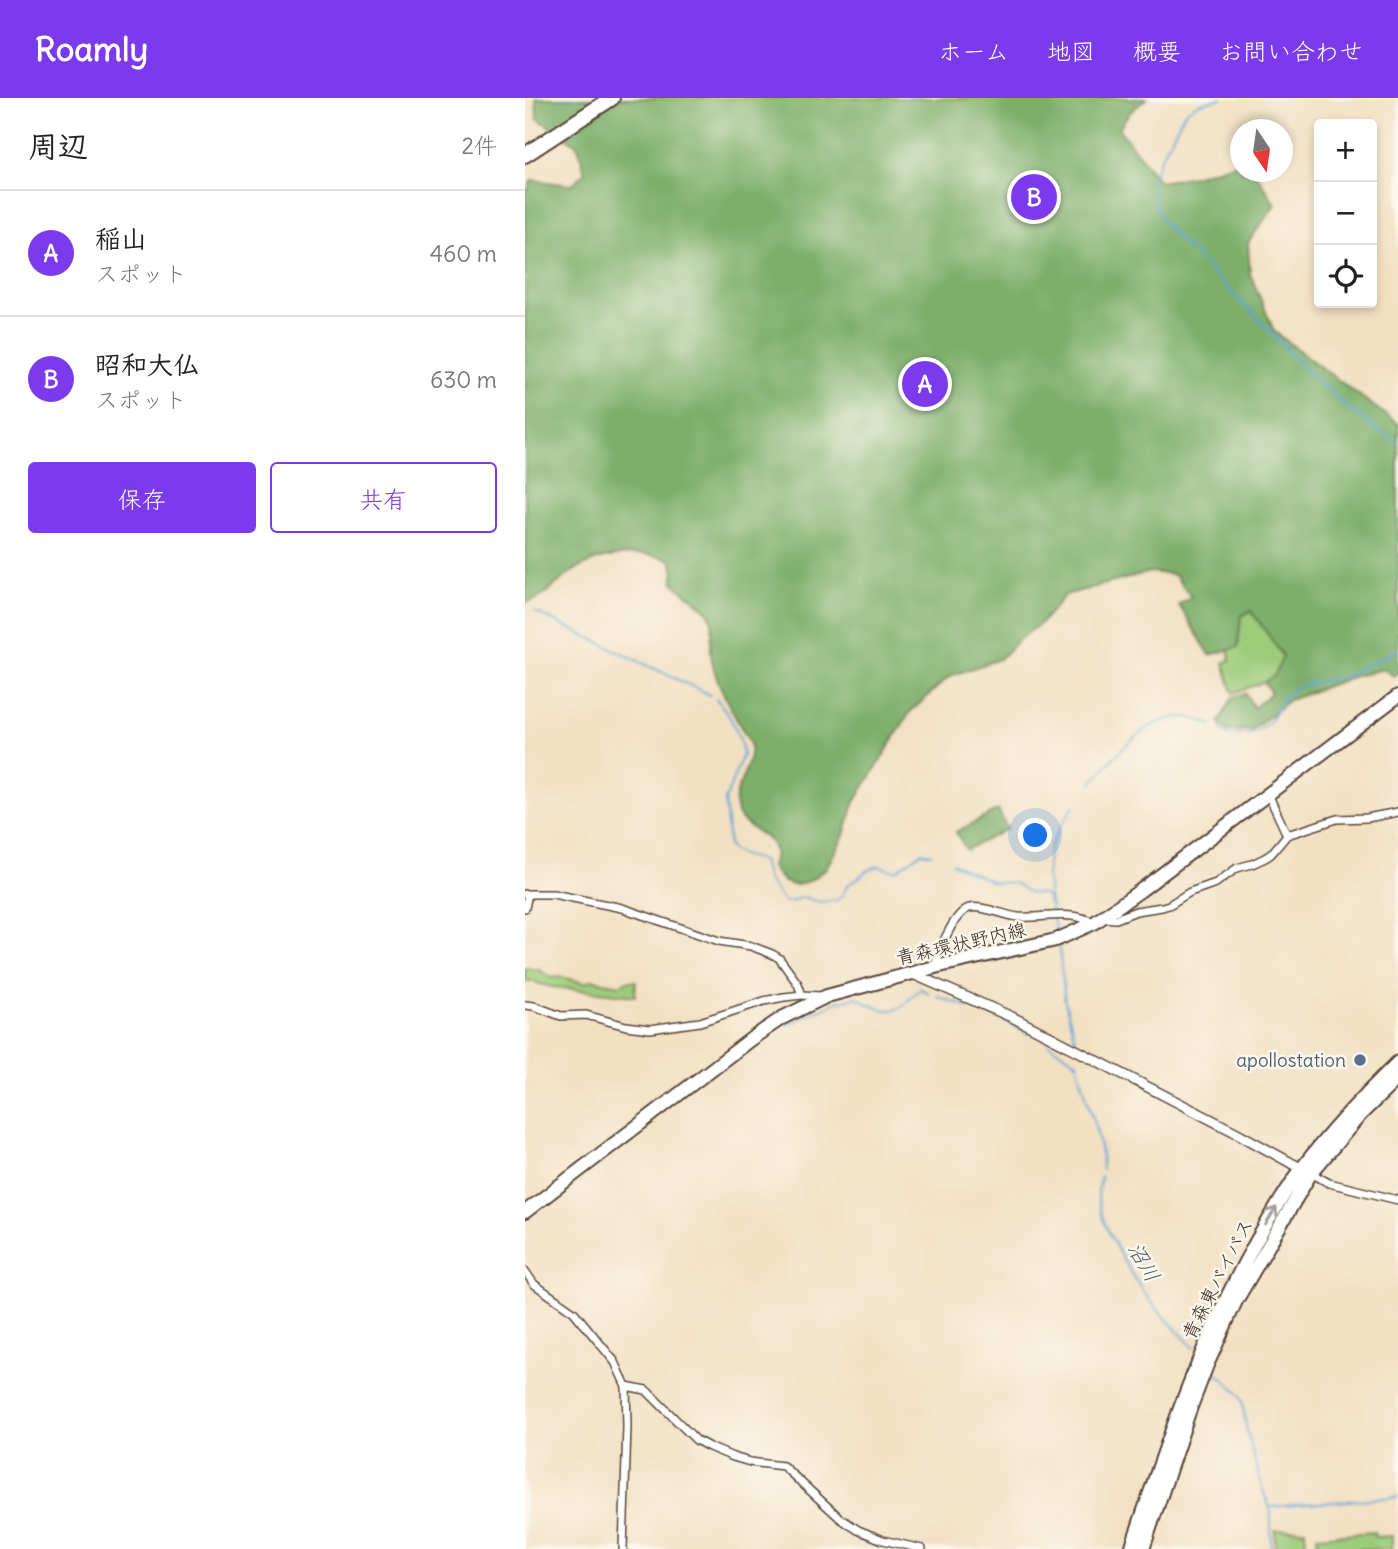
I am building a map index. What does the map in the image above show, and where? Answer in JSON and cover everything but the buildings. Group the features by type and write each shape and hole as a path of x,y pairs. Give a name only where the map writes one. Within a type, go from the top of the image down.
{"highway":[{"path":"525,155 612,98"}],"main road":[{"name":"青森環状野内線","path":"525,1212 782,1018 827,996 935,967 1056,940 1097,920 1141,890 1398,696"},
{"name":"青森東バイパス","path":"1131,1549 1199,1356 1239,1271 1272,1214 1363,1096 1398,1062"},
{"name":"青森東バイパス","path":"1143,1549 1189,1412 1235,1301 1306,1171 1398,1078"}],"street":[{"path":"1268,794 1287,835"},
{"path":"935,967 947,934 970,907 1019,917 1071,915 1097,920 1116,919 1136,911 1169,905 1190,892 1216,883 1237,868 1271,854 1287,835 1337,819 1367,818 1398,812"},
{"path":"525,908 526,894 553,894 622,908 719,941 751,946 779,958 798,984 802,995"},
{"path":"912,973 1014,1018 1329,1183 1398,1200"},
{"path":"525,1005 561,1016 586,1016 626,1027 650,1029 700,1022 764,1001 802,995 827,996"},
{"path":"525,1271 534,1283 574,1312 615,1362 626,1386 623,1549"},
{"path":"626,1386 646,1390 696,1440 733,1457 783,1466 840,1518 858,1530 883,1540 922,1549"}],"green space":[{"path":"536,98 1147,98 1128,114 1119,129 1160,182 1230,165 1230,182 1261,182 1275,204 1248,243 1250,274 1274,331 1398,424 1398,673 1394,676 1383,669 1352,677 1289,700 1252,730 1228,731 1219,722 1233,697 1245,693 1254,708 1271,693 1264,682 1275,675 1283,656 1251,611 1241,616 1238,647 1210,655 1179,605 1191,597 1174,575 1151,572 1065,595 1042,622 1016,642 1000,659 950,676 910,712 855,802 843,837 826,868 802,884 784,882 771,867 774,849 771,843 746,824 737,813 736,798 749,761 750,743 716,677 711,654 711,617 706,609 675,584 671,560 632,554 594,561 570,573 544,595 525,603 525,195 532,180 571,185 585,173 578,146 537,118"},
{"path":"1251,611 1284,655 1275,675 1264,682 1233,693 1224,663 1230,660 1229,649 1238,646 1241,616"},
{"path":"998,810 1007,829 966,850 956,832"},
{"path":"525,968 539,970 551,978 561,977 585,983 593,980 620,985 627,981 636,981 635,996 552,987 525,980"},
{"path":"1305,1529 1306,1549 1275,1549 1275,1530"},
{"path":"1374,1532 1375,1537 1392,1536 1392,1549 1318,1549 1317,1536"}],"waterway":[{"path":"1222,98 1197,104 1185,112 1152,180 1155,204 1160,217 1319,382 1349,409 1398,442"},
{"path":"535,612 710,695"},
{"path":"1221,728 1227,735 1248,734 1260,730 1269,722 1284,697 1298,686 1343,677 1398,650"},
{"path":"716,699 734,725 743,754 725,800 729,847 740,855 762,861 767,880 784,902 803,897 820,902 837,900 848,885 867,871 878,866 897,870 922,852 932,854"},
{"path":"1092,783 1131,741 1155,724 1182,717 1213,725"},
{"path":"1052,914 1047,877 1049,851 1074,806"},
{"path":"952,863 993,882 1014,883 1030,893 1043,894 1048,898 1049,904"},
{"name":"沼川","path":"1053,919 1056,932"},
{"name":"沼川","path":"1059,945 1065,1002 1075,1039"},
{"path":"787,1025 836,1002 857,997 872,1005 894,1010 921,989 929,993"},
{"path":"937,996 968,1007"},
{"path":"974,1009 982,1012"},
{"path":"987,1014 996,1018"},
{"path":"1004,1021 1029,1034"},
{"path":"1048,1044 1076,1063"},
{"name":"沼川","path":"1077,1061 1099,1142 1102,1170"},
{"name":"沼川","path":"1101,1177 1099,1204 1121,1256 1153,1304 1194,1348"},
{"name":"沼川","path":"1216,1372 1242,1400 1247,1431 1271,1511 1271,1549"},
{"path":"1270,1507 1398,1497"}],"place":[{"name":"昭和大仏","path":"1034,197"},
{"name":"稲山","path":"925,384"},
{"name":"apollostation","path":"1360,1060"}]}
